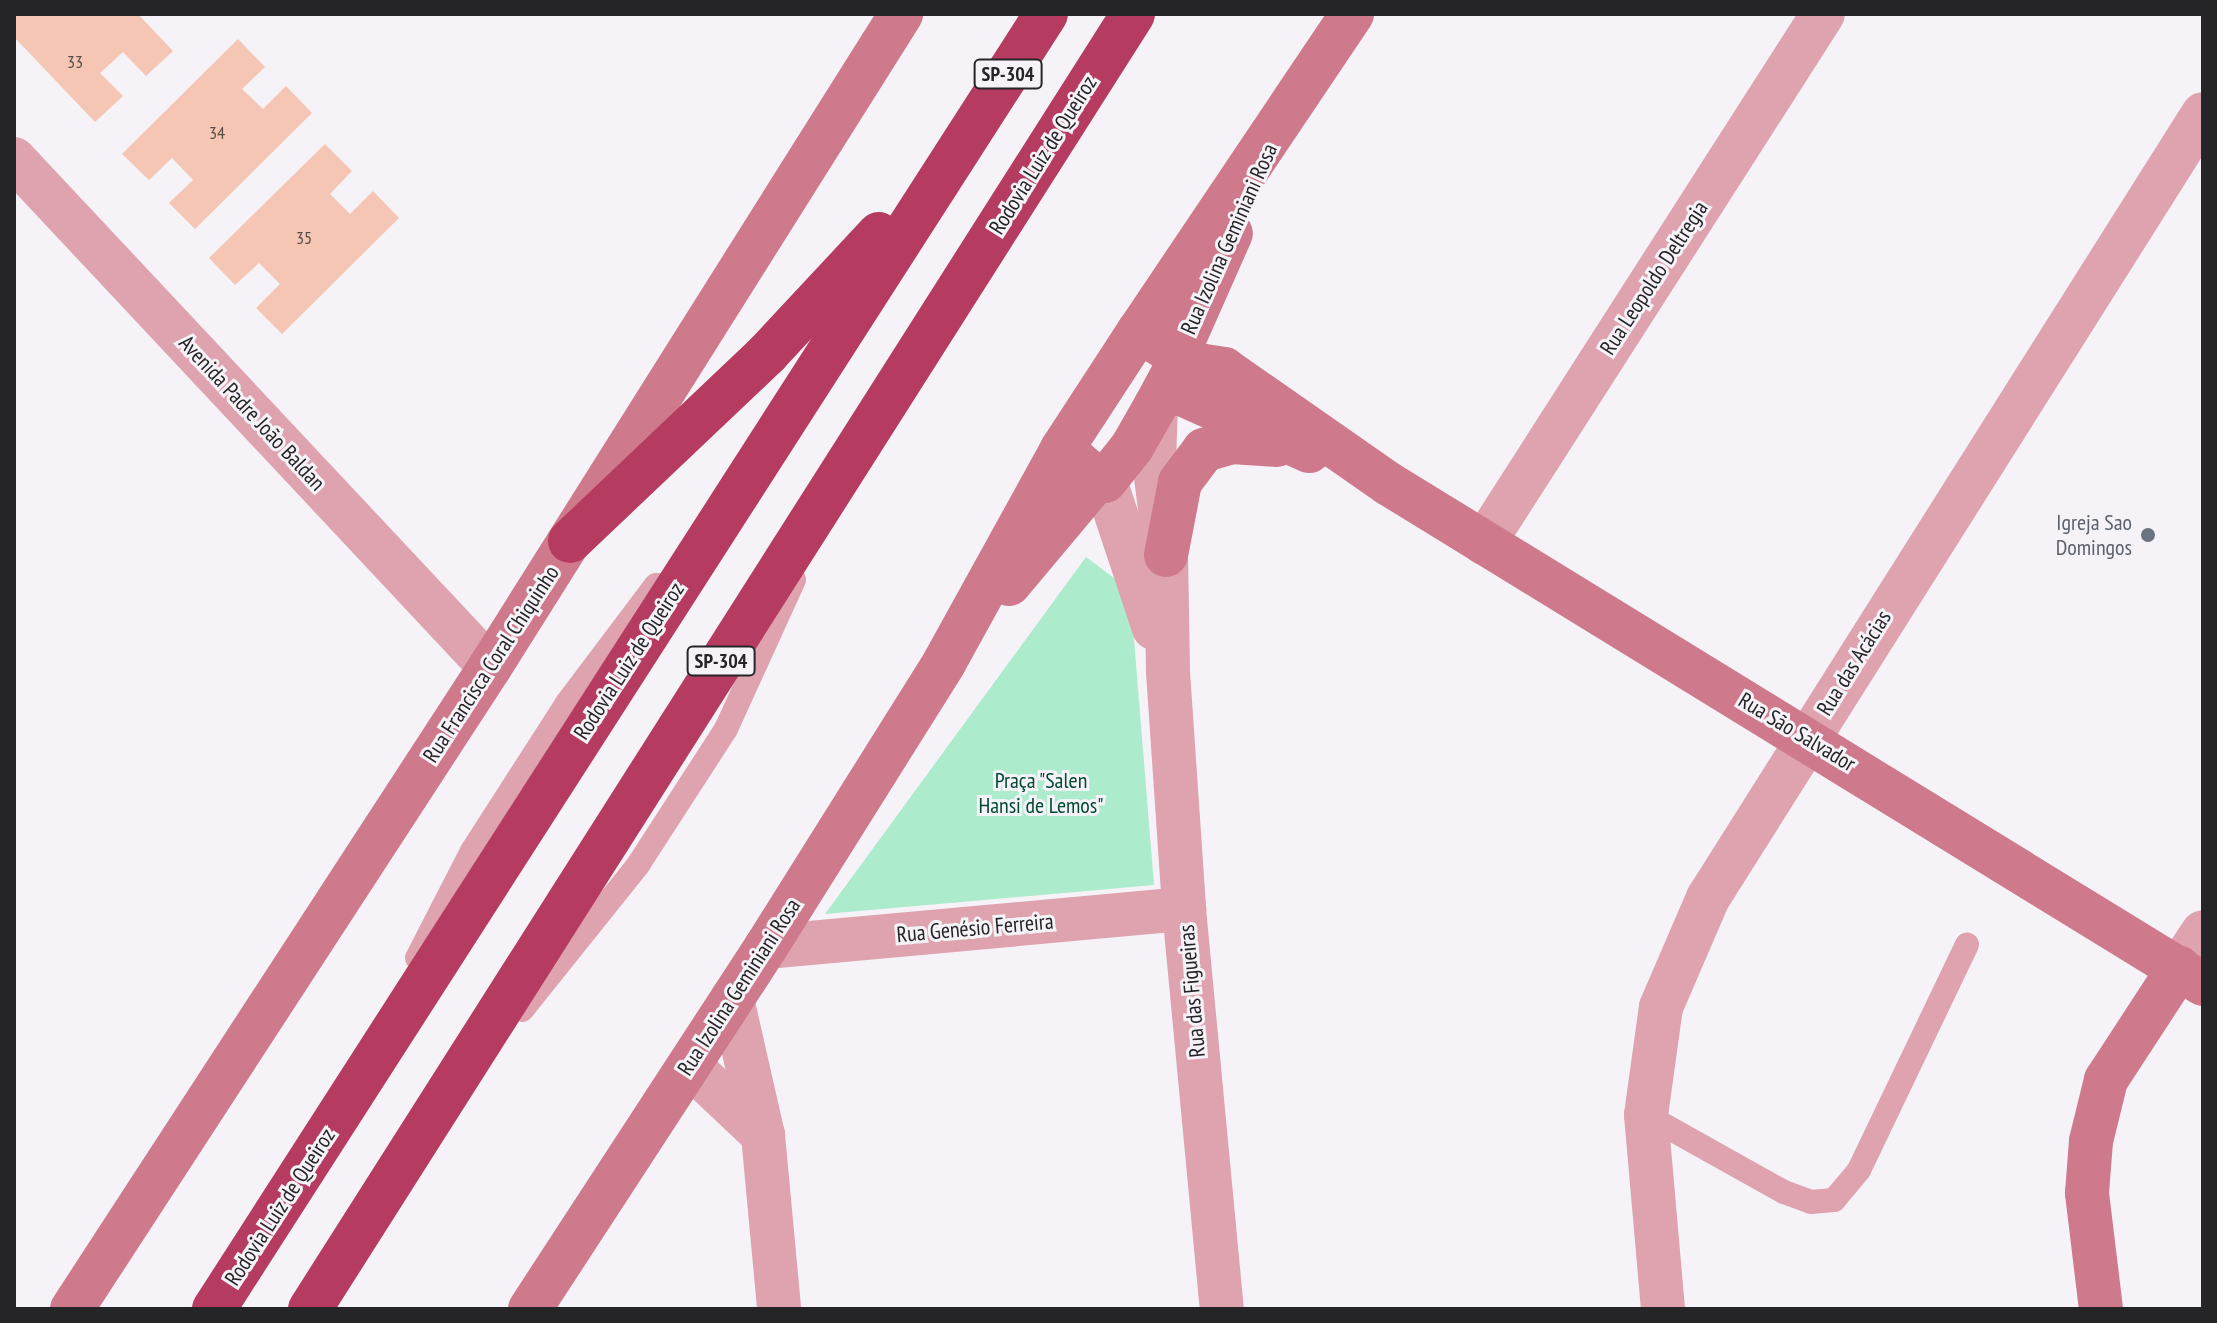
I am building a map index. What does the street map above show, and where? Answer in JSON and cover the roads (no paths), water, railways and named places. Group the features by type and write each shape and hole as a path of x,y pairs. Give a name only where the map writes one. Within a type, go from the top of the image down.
{"highway":[{"name":"Rodovia Luiz de Queiroz","path":"214,1309 1046,14"},
{"name":"Rodovia Luiz de Queiroz","path":"310,1309 1133,14"},
{"path":"570,541 767,354 970,135"}],"street":[{"name":"Rua Francisca Coral Chiquinho","path":"72,1309 490,667 901,14"},
{"name":"Rua Izolina Geminiani Rosa","path":"530,1309 766,947 944,663 1062,449 1352,14"},
{"name":"Rua Leopoldo Deltregia","path":"1484,543 1823,14"},
{"name":"Rua das Acácias","path":"1663,1309 1646,1115 1661,1007 1708,898 1806,738 2203,114"},
{"name":"Rua Izolina Geminiani Rosa","path":"944,663 1132,447 1169,377 1282,122"},
{"name":"Avenida Padre João Baldan","path":"14,159 490,667"},
{"path":"1139,331 1169,377"},
{"name":"Rua São Salvador","path":"1169,377 1224,369 1389,484 2191,976"},
{"name":"Rua São Salvador","path":"1169,377 1304,449 1389,484"},
{"name":"Rua das Figueiras","path":"1169,377 1154,462 1166,555 1168,672 1184,909 1222,1309"},
{"path":"1166,555 1180,482 1204,450 1245,441 1304,449"},
{"path":"1062,449 1101,480"},
{"name":"Rua das Figueiras","path":"1101,480 1168,672"},
{"name":"Rua Genésio Ferreira","path":"766,947 1184,909"},
{"path":"2101,1309 2087,1193 2091,1141 2106,1080 2191,976 2203,932"},
{"path":"732,999 763,1135 779,1309"},
{"path":"689,1065 763,1135"}],"lane":[{"path":"1646,1115 1784,1192 1811,1202 1834,1200 1859,1170 1967,945"}],"place":[{"name":"Igreja Sao Domingos","path":"2148,535"}],"park label":[{"name":"Praça \"Salen Hansi de Lemos\"","path":"1041,792"}]}
